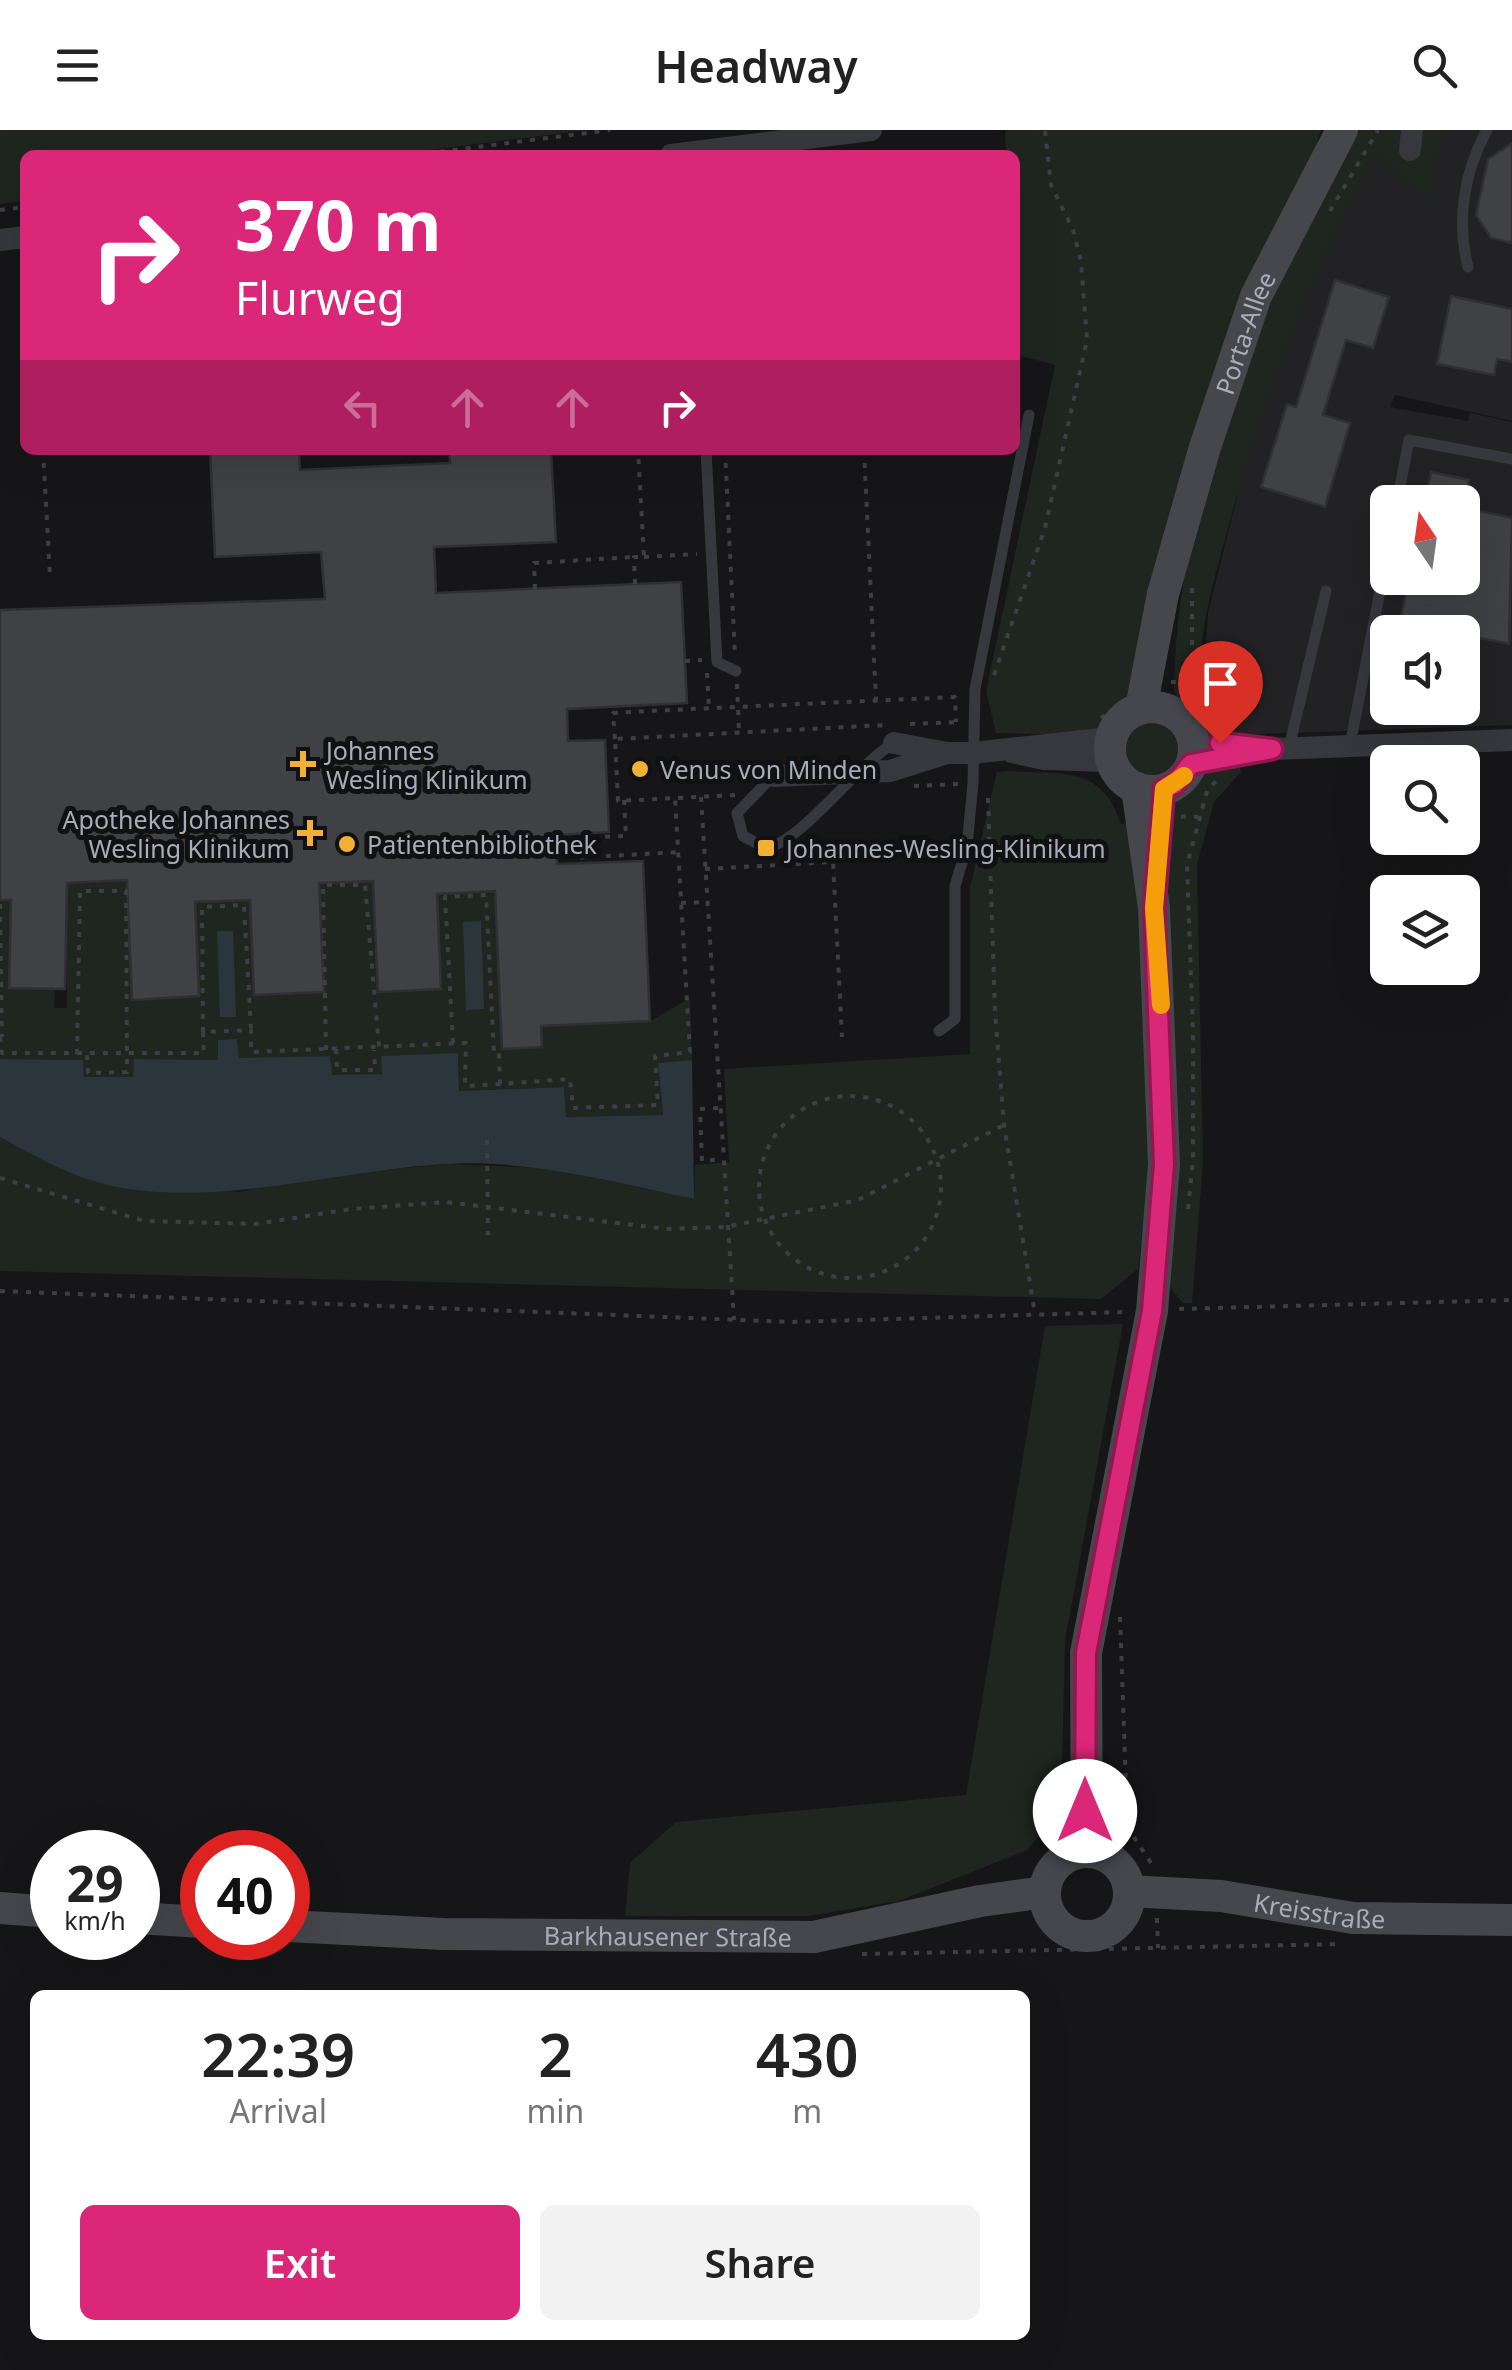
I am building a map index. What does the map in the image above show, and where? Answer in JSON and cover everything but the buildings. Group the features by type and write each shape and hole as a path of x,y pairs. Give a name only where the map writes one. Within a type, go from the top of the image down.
{"street":[{"path":"715,150 870,130"},
{"name":"Porta-Allee","path":"1162,692 1177,549 1205,447 1256,296 1342,130"},
{"path":"894,742 947,753 1008,751 1044,760 1106,740 1121,719 1162,692 1206,752"},
{"path":"1106,740 1126,782 1150,789 1175,784 1206,752 1512,740"},
{"path":"773,776 908,768 947,753"},
{"path":"1087,1852 1086,1653 1152,1311 1164,1164 1150,789"},
{"path":"1087,1852 1114,1862 1142,1890 1116,1924 1090,1936 1064,1929 1047,1906 1048,1880 1063,1860 1087,1852"},
{"name":"Kreisstraße","path":"1142,1890 1221,1896 1353,1918 1512,1920"},
{"name":"Barkhausener Straße","path":"310,1927 462,1934 814,1937 980,1901 1046,1892"},
{"path":"0,1908 30,1910"}],"lane":[{"path":"1468,267 1459,233 1472,157 1488,130"},
{"path":"939,1030 955,1019 955,886 967,846 978,674 1028,415"},
{"path":"1400,485 1409,440 1512,460"},
{"path":"706,455 717,662 736,671"},
{"path":"1280,748 1326,591"},
{"path":"1350,744 1379,595"},
{"path":"773,776 737,813 743,836 766,848 788,840 854,773 894,742"}],"path":[{"path":"453,150 610,130"},
{"path":"990,686 1046,528 1087,340 1080,261 1072,230 1051,185 1045,130"},
{"path":"1329,213 1378,130"},
{"path":"44,455 50,576"},
{"path":"638,455 644,557"},
{"path":"725,455 739,732"},
{"path":"864,455 876,700"},
{"path":"535,589 534,562 702,553"},
{"path":"634,557 635,584"},
{"path":"1162,692 1192,587"},
{"path":"685,661 707,660 709,708"},
{"path":"1106,740 1120,705 1135,684 1198,701 1222,730 1206,752 1223,774 1207,790 1186,865 1192,1031 1192,1161 1187,1216"},
{"path":"615,739 613,713 709,708 955,696 956,722"},
{"path":"987,782 994,1012 1004,1125 1036,1314"},
{"path":"607,786 617,785"},
{"path":"702,797 720,1160 734,1320"},
{"path":"0,904 2,1053 204,1052 202,906 244,906 251,1052 466,1043 465,1086 570,1078 573,1108 658,1105 655,1056 690,1052 674,798"},
{"path":"624,800 626,836 572,838 573,858 678,852"},
{"path":"705,869 833,862 842,1036"},
{"path":"326,1050 323,885 366,885 375,1070 337,1070 336,1049"},
{"path":"78,1054 80,890 126,891 128,1072 88,1073 88,1054"},
{"path":"453,1043 445,897 486,895 494,1053 499,1053 500,1084"},
{"path":"681,904 706,902"},
{"path":"204,1032 251,1030"},
{"path":"861,1095 897,1107 923,1129 938,1159 940,1207 921,1246 886,1272 840,1279 799,1264 776,1244 763,1219 758,1179 769,1142 790,1117 824,1098 861,1095"},
{"path":"718,1108 700,1110 702,1161 720,1160"},
{"path":"0,1178 144,1221 256,1224 351,1208 446,1202 666,1228 725,1227 858,1200 1004,1125"},
{"path":"487,1140 488,1235"},
{"path":"0,1290 734,1320 1512,1300"},
{"path":"1120,1612 1127,1816 1135,1840 1155,1864 1142,1890 1158,1948 1356,1943"}],"shaded area":[{"path":"0,130 588,130 430,150 20,150 20,202 0,204"},
{"path":"1005,130 1321,130 1130,701 1090,735 996,733 986,691 1055,365 1020,356 1020,150 1006,150"},
{"path":"1353,130 1444,130 1429,202 1375,156 1328,249 1288,343 1239,489 1204,628 1202,682 1210,700 1233,724 1233,735 1207,734 1179,706 1174,690 1179,615 1191,542 1209,471 1259,332"},
{"path":"1444,130 1512,130 1512,421 1395,395 1390,407 1468,421 1470,413 1512,422 1512,725 1233,735 1223,712 1212,703 1203,685 1208,613 1252,437 1286,341 1335,229 1375,155 1428,201"},
{"path":"1152,719 1173,727 1181,748 1173,769 1152,777 1131,769 1123,748 1131,727"},
{"path":"1239,764 1241,772 1214,802 1197,864 1203,1162 1192,1303 1183,1303 1164,1280 1174,1173 1165,830 1173,800 1187,782 1209,771"},
{"path":"997,772 1077,776 1103,791 1121,824 1134,822 1151,1162 1138,1269 1101,1299 0,1271 0,1137 90,1180 238,1192 319,1176 448,1164 549,1168 694,1199 695,1165 729,1162 724,1069 970,1054 970,887"},
{"path":"127,880 133,1000 199,996 195,902 250,900 254,995 323,992 319,883 373,881 378,991 441,989 437,894 495,891 502,1049 540,1007 560,1025 650,1021 690,998 692,1060 658,1063 663,1115 565,1117 564,1087 459,1091 458,1054 382,1056 383,1074 331,1076 330,1056 238,1059 237,1039 218,1060 134,1059 133,1077 84,1078 83,1060 0,1059 0,900 11,900 9,987 55,989 54,1008 67,1008 67,883"},
{"path":"481,921 484,1009 466,1010 463,922"},
{"path":"217,931 233,931 236,1017 220,1017"},
{"path":"237,1039 239,1058 330,1056 332,1075 382,1074 381,1056 458,1053 459,1091 564,1087 566,1117 663,1115 658,1063 692,1060 694,1199 571,1173 477,1163 403,1168 266,1187 175,1193 90,1180 0,1137 0,1059 83,1060 84,1077 133,1077 134,1059 218,1060 218,1040"},
{"path":"1123,1324 1065,1641 1061,1808 1027,1850 899,1901 809,1916 625,1916 630,1863 676,1822 966,1795 1045,1326"}],"slow traffic":[{"path":"1161,1005 1154,908 1164,789 1184,776"}],"place":[{"name":"Johannes Wesling Klinikum","path":"303,764"},
{"name":"Venus von Minden","path":"640,769"},
{"name":"Apotheke Johannes Wesling Klinikum","path":"310,833"},
{"name":"Patientenbibliothek","path":"347,844"},
{"name":"Johannes-Wesling-Klinikum","path":"766,848"}],"route":[{"path":"1085,1811 1086,1653 1152,1311 1164,1164 1162,1031 1154,908 1164,789 1175,784 1191,764 1272,749 1220,743"}]}
